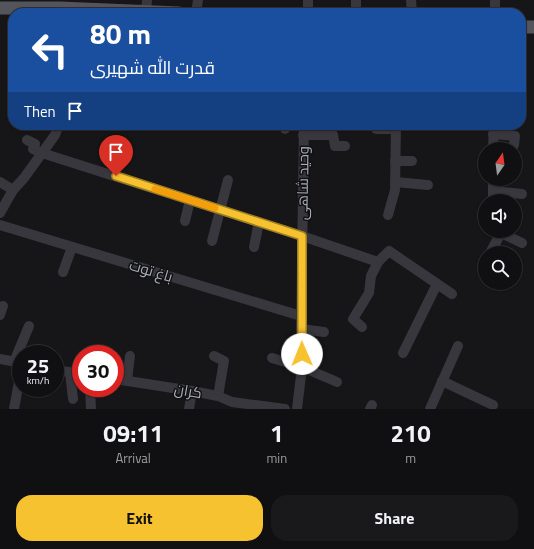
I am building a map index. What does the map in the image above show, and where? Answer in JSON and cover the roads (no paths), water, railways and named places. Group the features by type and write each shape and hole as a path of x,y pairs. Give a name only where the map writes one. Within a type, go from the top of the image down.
{"main road":[{"path":"0,8 147,6"}],"street":[{"path":"0,213 13,190 24,178 57,130"},
{"path":"303,130 333,135 335,146 345,146"},
{"name":"وحید شاهی","path":"297,409 302,367 301,316 303,130"},
{"path":"388,215 395,190 396,130"},
{"path":"493,142 494,130"},
{"path":"497,130 515,136 514,142"},
{"path":"27,140 35,144 33,149 42,153 259,222 378,262"},
{"path":"395,160 412,161"},
{"path":"212,241 228,180"},
{"path":"0,182 13,190"},
{"path":"395,182 428,185"},
{"path":"185,221 190,200"},
{"path":"254,247 259,222"},
{"name":"باغ توت","path":"0,225 301,316"},
{"path":"512,238 522,243"},
{"path":"63,272 72,247"},
{"path":"362,327 353,319 369,294 371,276 378,262 389,251 452,294"},
{"path":"403,353 437,284"},
{"path":"23,345 28,326"},
{"path":"301,328 324,332"},
{"path":"430,409 458,346"},
{"path":"127,380 130,356"},
{"path":"214,356 224,360 218,396"},
{"path":"272,358 302,367 337,382"},
{"path":"0,359 12,361"},
{"path":"64,372 70,373 73,399"},
{"name":"کران","path":"124,380 218,396 232,405 285,409"},
{"path":"442,381 493,405"},
{"path":"189,409 192,391"},
{"path":"14,409 16,397"},
{"path":"90,397 91,409"}]}
